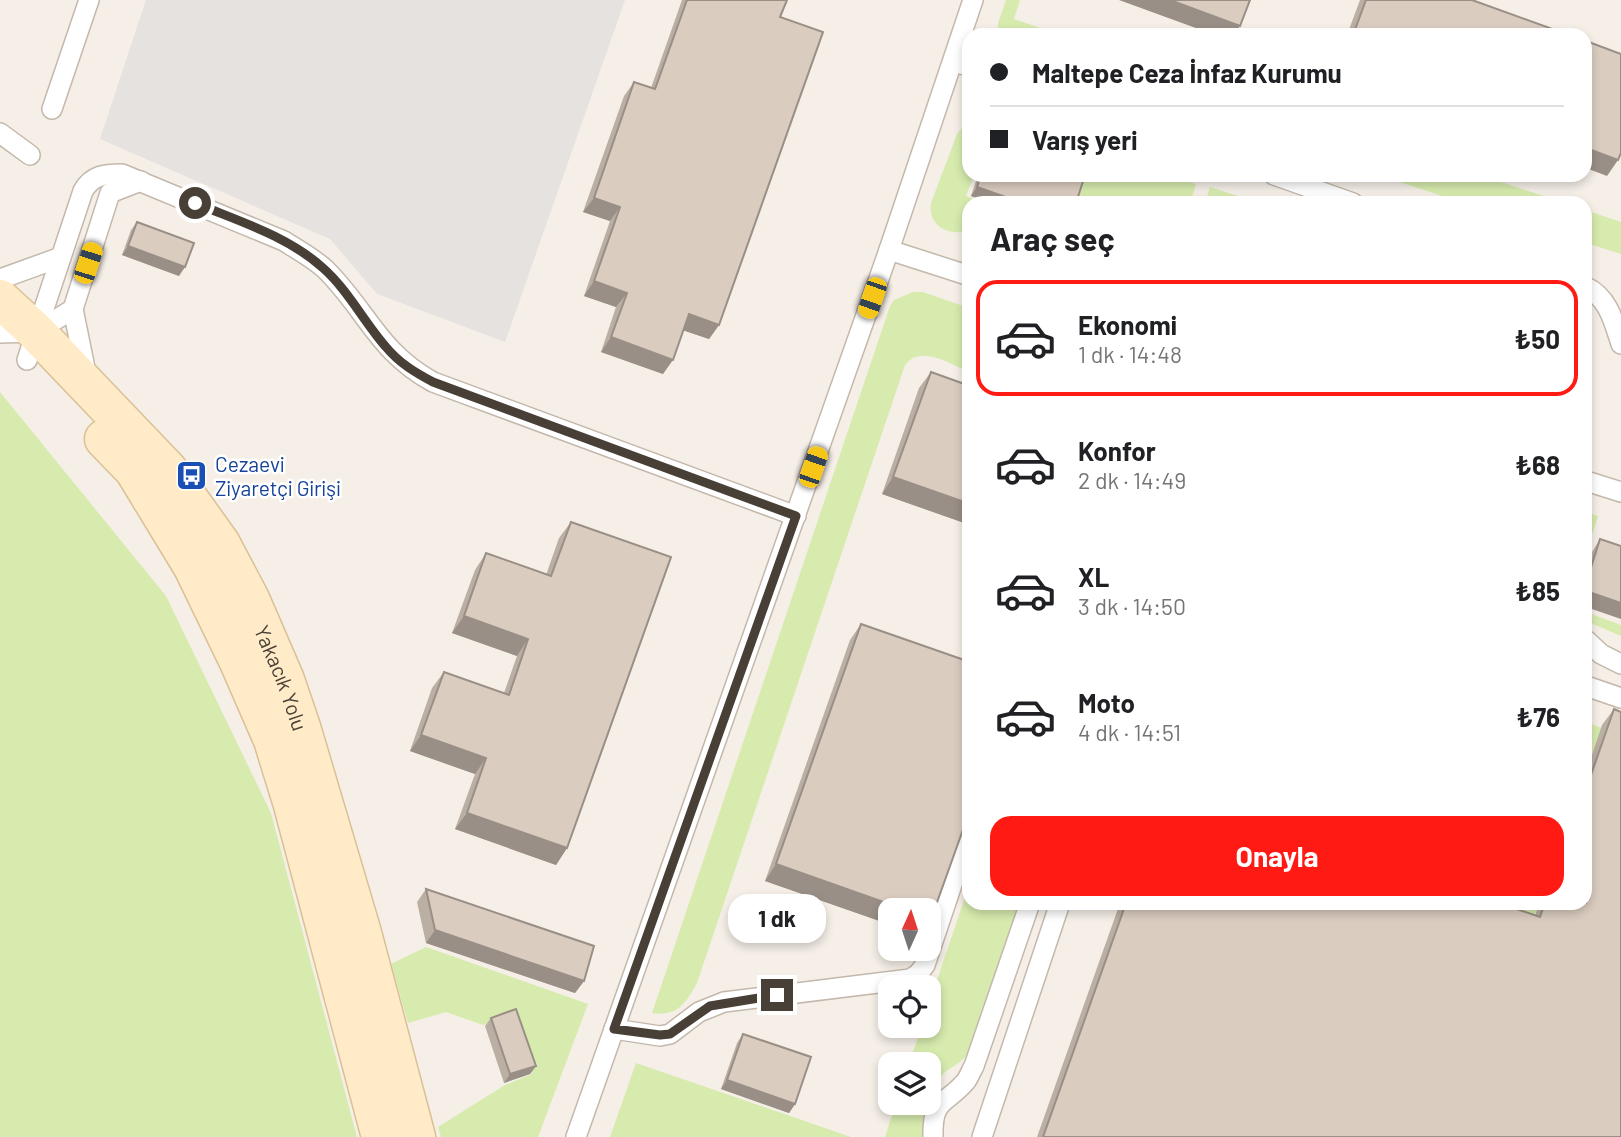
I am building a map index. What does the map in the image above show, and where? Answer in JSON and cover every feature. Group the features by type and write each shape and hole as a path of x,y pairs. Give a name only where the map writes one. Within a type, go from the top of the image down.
{"main road":[{"name":"Yakacık Yolu","path":"0,299 16,340 134,470 193,567 239,662 273,740 293,805 381,1137"},
{"name":"Yakacık Yolu","path":"16,340 89,386 168,470 221,544 250,599 285,680 362,933 416,1137"}],"lane":[{"path":"52,109 89,0"},
{"path":"968,28 973,0"},
{"path":"576,1137 889,250 961,64"},
{"path":"0,133 30,155"},
{"path":"16,340 61,257 88,182 106,174 122,174 284,241 307,255 325,269 387,348 411,370 433,382 796,516"},
{"path":"89,386 73,309 110,193 141,181"},
{"path":"1294,182 1333,196"},
{"path":"889,250 962,273"},
{"path":"0,279 61,257"},
{"path":"1592,290 1606,304 1621,344"},
{"path":"16,340 73,309"},
{"path":"1592,483 1621,492"},
{"path":"1592,646 1601,654 1621,664"},
{"path":"1592,688 1621,698"},
{"path":"614,1029 670,1034 699,1012 724,1002 909,979 918,974 925,965 962,855"},
{"path":"933,1137 937,1108 966,1081 974,1066 1028,910"},
{"path":"982,1137 1058,910"}],"green space":[{"path":"1006,0 1020,0 1014,19 1040,28 998,28"},
{"path":"962,128 962,182 971,182 966,196 962,196 961,232 948,231 938,225 931,209 957,134"},
{"path":"1082,182 1196,184 1192,196 1078,196"},
{"path":"1400,182 1501,182 1544,196 1442,196"},
{"path":"1210,187 1238,196 1207,196"},
{"path":"1592,212 1621,222 1621,254 1592,245"},
{"path":"913,292 923,292 962,306 962,369 927,356 919,356 905,365 697,983 689,997 674,1011 652,1013 890,306 894,300"},
{"path":"0,392 166,596 271,813 357,1137 0,1137"},
{"path":"1592,514 1598,516 1592,535"},
{"path":"1592,614 1621,625 1621,636 1592,624"},
{"path":"1592,724 1602,728 1592,756"},
{"path":"962,906 962,910 1018,910 969,1051 941,1078 941,1052 913,1052 918,1038 941,1038 941,975 939,975"},
{"path":"1461,910 1537,910 1528,934"},
{"path":"426,947 588,1004 538,1137 441,1137 438,1127 505,1085 532,1074 512,1014 483,1025 446,1012 408,1023 391,964"},
{"path":"636,1063 851,1137 610,1137"},
{"path":"892,1115 927,1115 922,1137 885,1137"}],"shaded area":[{"path":"146,0 625,0 505,342 377,294 330,239 100,139"}],"building":[{"path":"687,0 787,0 780,17 823,32 719,325 689,314 673,360 611,337 627,293 594,281 620,207 594,198 634,82 655,89"},
{"path":"1170,0 1250,0 1240,26"},
{"path":"1366,0 1472,0 1550,28 1356,28"},
{"path":"1592,43 1621,54 1621,153 1618,160 1592,150"},
{"path":"979,182 1083,182 1078,196 1003,196 977,187"},
{"path":"137,222 194,243 185,267 128,246"},
{"path":"931,372 962,383 962,501 893,477"},
{"path":"571,522 671,557 567,848 467,813 486,758 421,735 444,672 509,695 528,639 464,616 486,553 551,576"},
{"path":"1600,539 1621,546 1621,603 1592,593 1592,564"},
{"path":"861,624 962,659 962,832 939,898 878,900 776,864"},
{"path":"1614,709 1621,712 1621,1137 1043,1137 1124,910 1520,910 1540,917 1542,910 1592,910 1592,772"},
{"path":"426,889 594,946 584,981 435,930"},
{"path":"516,1009 536,1066 510,1074 491,1018"},
{"path":"743,1034 811,1057 795,1104 727,1080"}],"place":[{"name":"Cezaevi Ziyaretçi Girişi","path":"192,475"}],"route":[{"path":"195,203 284,241 307,255 325,269 387,348 411,370 433,382 796,516 614,1029 670,1034 710,1006 777,995"}]}
